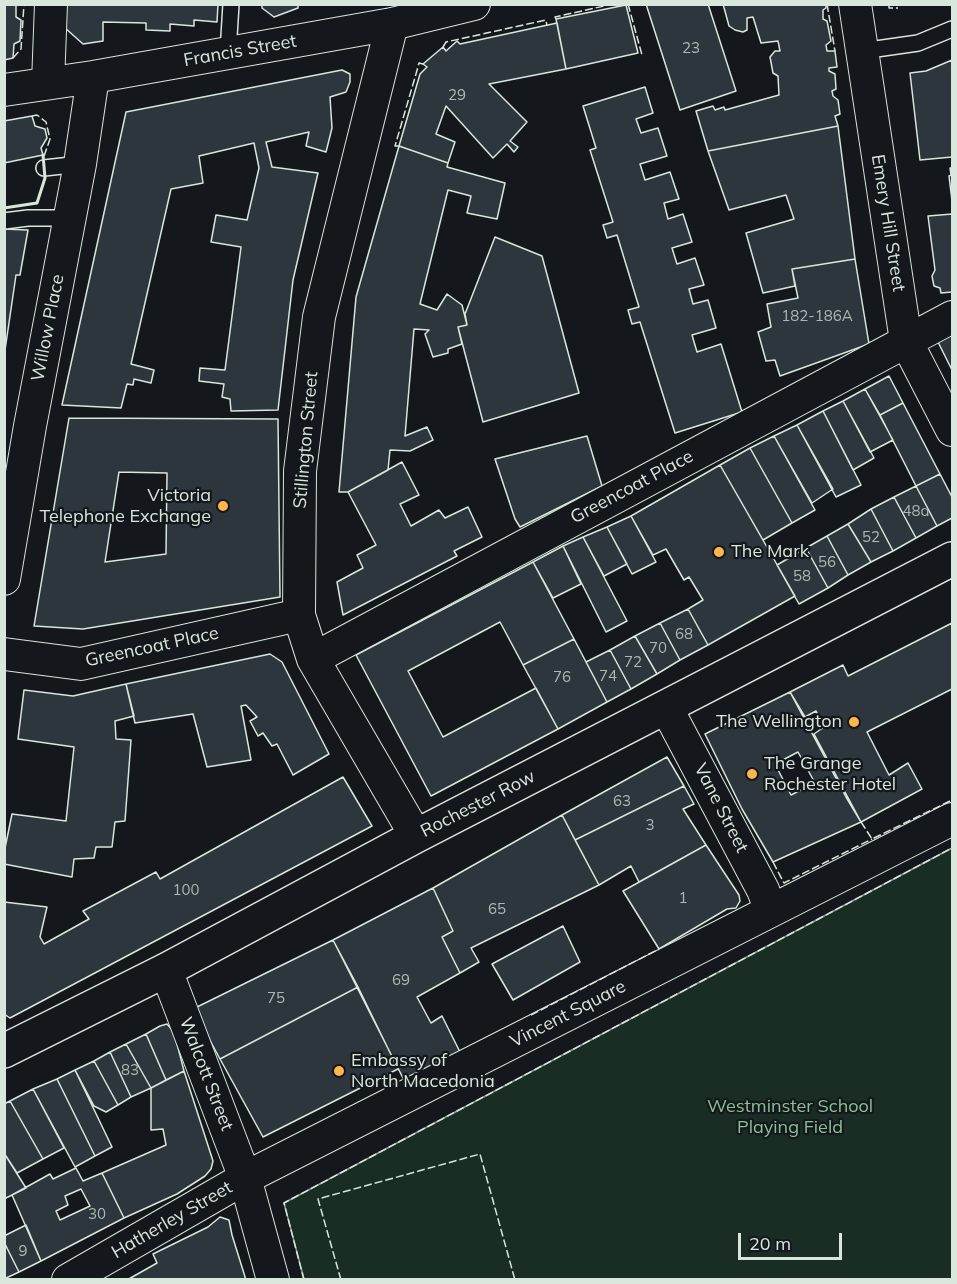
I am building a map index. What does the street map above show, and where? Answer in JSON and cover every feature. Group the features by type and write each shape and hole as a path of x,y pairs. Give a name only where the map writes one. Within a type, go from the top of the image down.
{"main road":[{"name":"Rochester Row","path":"4,1051 166,970 416,836 952,559"}],"street":[{"path":"48,83 51,4"},
{"name":"Francis Street","path":"4,90 93,77 392,24 474,4"},
{"name":"Emery Hill Street","path":"855,4 906,341 952,430"},
{"name":"Stillington Street","path":"392,24 319,317 300,471 299,615 313,659 416,836"},
{"name":"Willow Place","path":"4,579 30,426 80,164 93,77"},
{"name":"Greencoat Place","path":"313,659 952,316"},
{"name":"Greencoat Place","path":"4,654 81,664 299,615"},
{"name":"Vane Street","path":"666,707 763,890 771,912"},
{"name":"Vincent Square","path":"245,1178 952,819"},
{"name":"Walcott Street","path":"166,970 245,1178"},
{"path":"245,1178 273,1280"},
{"name":"Hatherley Street","path":"68,1280 245,1178"}],"lane":[{"path":"228,53 231,4"},
{"path":"862,51 918,43 952,29"},
{"path":"44,168 80,164"},
{"path":"4,221 28,218 69,218"}],"green space":[{"name":"Westminster School Playing Field","path":"952,848 952,1279 304,1279 284,1203"}],"building":[{"path":"4,4 16,4 16,17 21,20 20,41 14,44 13,58 4,60"},
{"path":"66,4 218,4 217,22 194,20 194,26 170,24 170,31 146,30 146,23 103,22 103,41 83,44 64,27"},
{"path":"262,4 298,4 298,8 274,17 262,8"},
{"path":"646,4 708,4 736,91 680,110"},
{"path":"723,4 826,4 823,19 827,21 831,41 826,45 827,51 835,51 837,67 829,68 829,71 835,74 836,89 832,91 833,96 838,100 840,114 835,116 838,126 708,151 696,111 713,106 715,110 724,107 725,110 779,95 778,76 773,73 770,57 775,51 780,51 778,41 761,43 753,17 747,18 747,30 743,32 729,26"},
{"path":"626,5 638,53 566,69 556,19"},
{"path":"557,23 566,69 489,84 527,122 510,141 518,147 514,152 507,144 493,158 446,106 436,134 455,142 448,163 399,146 420,74 427,67 423,64 443,47 446,51 457,41 460,44"},
{"path":"952,60 952,157 920,160 910,73 926,71"},
{"path":"342,70 350,74 350,82 346,92 330,97 332,128 326,152 306,146 309,132 266,142 272,167 318,173 293,280 278,410 231,411 230,399 222,397 224,384 199,381 200,368 225,370 241,247 211,242 216,215 247,220 259,168 254,143 199,156 203,183 171,189 131,364 154,370 151,383 134,379 133,385 127,384 121,408 62,405 126,112"},
{"path":"645,87 653,113 636,119 641,133 658,128 667,156 640,164 645,180 670,172 679,199 664,203 668,219 683,214 692,242 672,248 677,264 695,258 704,285 689,289 693,304 708,300 716,328 692,335 697,352 721,344 742,412 675,433 640,322 632,324 628,310 639,307 617,235 607,238 603,225 613,222 590,150 596,148 583,106"},
{"path":"32,116 35,126 45,129 47,138 41,148 43,155 4,163 4,121"},
{"path":"838,126 855,259 792,269 795,286 763,293 746,233 794,219 786,195 729,210 708,151"},
{"path":"399,146 448,163 447,167 505,183 497,219 467,213 471,196 448,190 420,304 437,310 447,294 462,305 467,325 458,327 462,344 448,349 448,353 433,357 425,334 429,330 414,329 405,436 427,427 433,440 410,451 390,450 388,470 348,492 339,492 356,297"},
{"path":"950,168 952,168 952,201 949,176 951,175"},
{"path":"952,214 952,292 941,293 940,288 934,286 932,276 935,270 928,216"},
{"path":"4,229 28,230 20,275 16,275 4,357"},
{"path":"495,237 542,256 579,393 483,422 458,327 467,325 465,314"},
{"path":"855,259 869,344 780,376 775,360 766,361 758,332 771,327 767,304 798,298 792,269"},
{"path":"952,334 952,370 938,342"},
{"path":"889,376 903,403 880,415 865,389"},
{"path":"865,389 893,440 870,452 843,401"},
{"path":"843,401 874,458 853,470 823,411"},
{"path":"903,403 940,474 916,486 880,415"},
{"path":"823,411 861,485 836,497 797,425"},
{"name":"Victoria Telephone Exchange","path":"69,418 278,419 280,597 83,629 34,626","holes":["119,472 167,473 166,554 105,562"]},
{"path":"797,425 833,489 812,503 774,436"},
{"path":"587,436 602,486 520,527 515,519 495,459"},
{"path":"774,436 815,510 792,523 750,448"},
{"path":"750,448 792,523 763,540 720,465"},
{"path":"402,462 419,495 400,504 411,526 439,510 445,518 468,507 482,537 454,551 457,556 343,615 337,582 363,568 357,555 376,545 348,492"},
{"name":"The Mark","path":"720,465 795,596 708,645 688,609 703,600 689,577 684,580 666,549 653,555 631,516"},
{"path":"940,474 952,497 952,518 937,526 916,486"},
{"path":"916,486 937,526 916,538 894,497"},
{"path":"894,497 916,538 893,551 871,509"},
{"path":"871,509 893,551 871,562 848,524"},
{"path":"631,516 656,562 632,574 607,527"},
{"path":"848,524 871,562 848,575 827,536"},
{"path":"607,527 627,564 604,576 583,537"},
{"path":"827,536 848,575 828,588 806,548"},
{"path":"583,537 627,621 606,632 563,546"},
{"path":"563,546 581,584 553,598 533,562"},
{"path":"806,548 828,588 799,604 777,565"},
{"path":"533,562 574,639 523,665 500,622 408,671 443,737 536,688 558,729 431,796 356,655"},
{"path":"688,609 708,645 680,660 660,623"},
{"path":"660,623 680,660 657,674 635,636"},
{"name":"The Wellington","path":"952,623 952,689 867,732 889,775 908,763 922,789 861,822 814,734 824,727 816,711 805,717 790,692 843,665 848,676"},
{"path":"635,636 657,674 631,689 610,650"},
{"path":"574,639 607,702 558,729 523,665"},
{"path":"610,650 631,689 607,702 586,662"},
{"path":"270,654 282,662 329,754 293,775 277,744 272,746 263,733 258,736 250,721 257,717 246,705 241,706 251,760 207,767 193,714 135,723 126,684"},
{"path":"126,684 134,716 115,721 116,739 131,740 125,821 115,822 112,847 96,847 94,858 74,859 72,877 4,864 12,814 66,821 74,747 18,739 24,690 73,696"},
{"name":"The Grange Rochester Hotel","path":"790,692 861,822 773,862 742,809 705,734","holes":["798,752 815,783 791,795 775,764"]},
{"path":"667,757 684,786 575,840 562,815"},
{"path":"343,777 372,826 10,1018 4,1014 4,902 47,907 40,937 44,944 89,919 83,911 156,872 160,879"},
{"path":"684,786 694,804 683,809 706,845 639,882 631,866 599,885 575,840"},
{"path":"562,815 599,885 471,948 479,962 460,973 442,937 453,931 433,888"},
{"path":"706,845 739,895 740,901 736,908 727,909 659,949 623,891"},
{"path":"433,888 453,931 442,937 460,973 417,997 431,1023 442,1016 460,1052 405,1082 333,940"},
{"path":"563,926 580,962 513,1000 492,964"},
{"path":"333,940 358,987 220,1059 193,1009"},
{"path":"358,987 398,1069 263,1137 220,1059"},
{"path":"167,1024 174,1032 184,1071 166,1080 146,1034"},
{"path":"146,1034 166,1080 151,1088 126,1044"},
{"path":"126,1044 151,1088 131,1097 110,1052"},
{"path":"110,1052 131,1097 118,1105 94,1061"},
{"path":"94,1061 118,1105 106,1112 94,1106 75,1070"},
{"path":"75,1070 112,1147 95,1156 57,1079"},
{"path":"184,1071 213,1161 211,1169 205,1176 177,1194 124,1218 102,1173 166,1145 163,1129 151,1130 151,1088"},
{"path":"57,1079 95,1156 75,1167 33,1089"},
{"path":"33,1089 64,1148 43,1159 10,1101"},
{"path":"10,1101 43,1159 17,1173 4,1153 4,1104"},
{"path":"4,1153 26,1188 4,1199"},
{"path":"76,1168 83,1181 102,1173 124,1218 41,1261 12,1195 50,1174 53,1179","holes":["81,1189 90,1206 60,1220 56,1211 68,1205 65,1196"]},
{"path":"220,1217 229,1220 246,1280 127,1280 157,1263 153,1254 208,1227"},
{"path":"26,1225 41,1261 19,1272 4,1242 4,1236"},
{"path":"4,1242 19,1272 4,1279"}],"fence":[{"path":"13,58 21,49 24,4"},
{"path":"556,19 555,17 613,4"},
{"path":"628,4 642,55"},
{"path":"827,4 835,51"},
{"path":"889,4 889,8 898,8"},
{"path":"443,47 446,42 546,20 547,26"},
{"path":"399,146 395,146 419,63 423,64"},
{"path":"32,116 37,115 46,122 50,139 43,159"},
{"path":"861,822 872,839 952,800"},
{"path":"773,862 784,883 872,839"},
{"path":"304,1280 284,1203 952,848"},
{"path":"531,1015 659,949"},
{"path":"341,1280 318,1199 480,1154 515,1280"}],"wall":[{"path":"4,208 37,203 45,178 43,155"}],"place":[{"name":"Victoria Telephone Exchange","path":"223,506"},
{"name":"The Mark","path":"719,552"},
{"name":"The Wellington","path":"854,722"},
{"name":"The Grange Rochester Hotel","path":"752,774"},
{"name":"Embassy of North Macedonia","path":"339,1071"}]}
